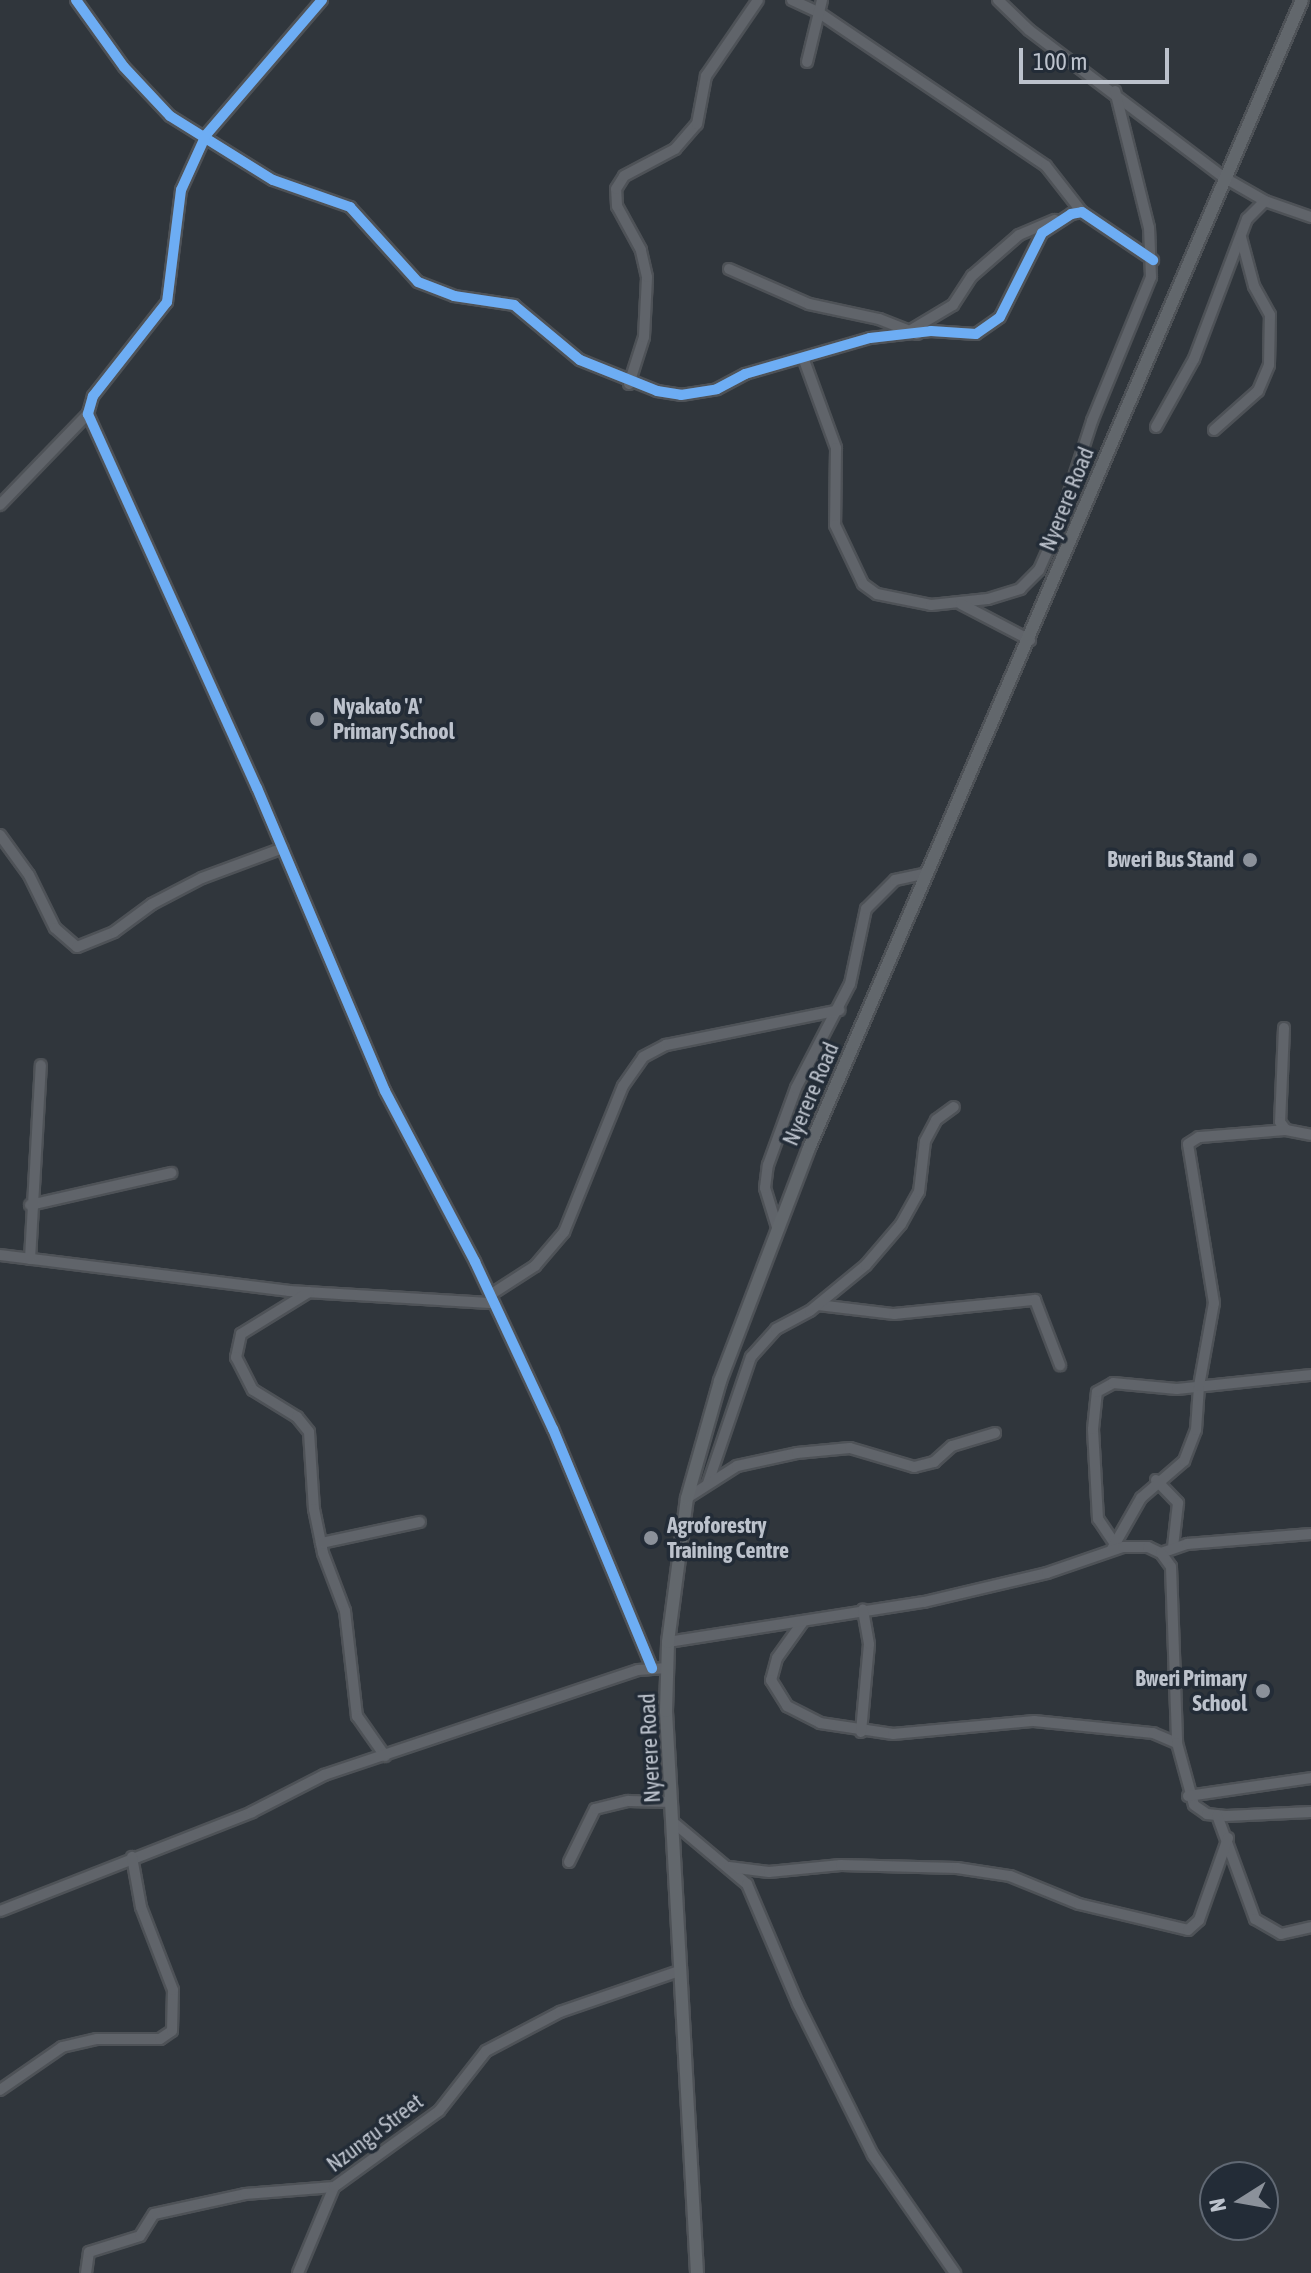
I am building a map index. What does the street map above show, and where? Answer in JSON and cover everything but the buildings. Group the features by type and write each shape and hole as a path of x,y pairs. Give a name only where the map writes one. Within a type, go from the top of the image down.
{"main road":[{"name":"Nyerere Road","path":"697,2273 679,1971 667,1668 687,1498 720,1381 777,1227 1302,0"}],"street":[{"path":"76,0 158,106 206,135 228,155 273,180 350,207 418,282 454,296 514,305 580,360 629,384 698,394 745,374 804,360 870,338 914,332 966,335 990,327 1042,233 1060,219"},
{"path":"0,505 88,414 93,396 167,302 181,190 206,135 322,0"},
{"path":"629,384 644,337 647,277 641,250 617,206 616,189 624,176 675,149 697,124 706,76 758,0"},
{"path":"792,0 818,12 1046,166 1082,212 1153,260"},
{"path":"807,62 822,0"},
{"path":"998,0 1029,30 1115,91 1225,178 1265,201 1311,217"},
{"path":"804,360 836,448 835,525 857,575 877,594 901,601 960,604 1020,589 1039,570 1153,260 1115,91"},
{"path":"1156,427 1194,359 1240,235 1265,201"},
{"path":"729,269 809,304 914,332 953,305 980,268 1019,235 1082,212"},
{"path":"1214,430 1258,391 1269,365 1270,315 1254,286 1240,235"},
{"path":"88,414 283,848 385,1091 492,1299 558,1440 652,1668"},
{"path":"960,604 1030,640"},
{"path":"0,835 29,875 55,928 77,947 114,932 152,904 202,878 283,848"},
{"path":"777,1227 765,1188 768,1165 796,1088 839,1010 871,899 903,876 928,873"},
{"path":"0,1255 309,1292 492,1299 535,1266 564,1232 623,1086 643,1057 666,1045 839,1010"},
{"path":"1284,1028 1279,1104 1286,1130"},
{"path":"30,1259 30,1205 41,1065"},
{"path":"708,1483 751,1357 776,1329 818,1305 866,1265 901,1224 919,1192 925,1141 936,1120 954,1107"},
{"path":"668,1642 750,1626 802,1623 1001,1585 1117,1547 1141,1498 1156,1480 1184,1461 1193,1448 1199,1386 1214,1303 1188,1144 1199,1137 1286,1130 1311,1135"},
{"path":"30,1205 171,1173"},
{"path":"309,1292 241,1334 236,1357 253,1390 297,1417 309,1432 321,1543 345,1611 359,1724 385,1756"},
{"path":"818,1305 894,1314 1035,1300 1060,1365"},
{"path":"1117,1547 1098,1519 1093,1429 1097,1392 1122,1383 1164,1389 1311,1375"},
{"path":"687,1498 737,1466 836,1448 924,1465 948,1448 995,1433"},
{"path":"1156,1480 1178,1503 1173,1547"},
{"path":"321,1543 420,1522"},
{"path":"1161,1553 1173,1547 1311,1534"},
{"path":"1103,1552 1148,1547 1161,1553 1173,1580 1177,1743 1188,1796 1200,1810 1217,1815 1311,1812"},
{"path":"861,1732 869,1644 863,1610"},
{"path":"802,1623 773,1666 771,1680 778,1695 800,1716 861,1732 923,1733 1034,1721 1153,1733 1177,1743"},
{"path":"0,1911 252,1812 324,1775 385,1756 485,1718 652,1668 667,1668"},
{"path":"1188,1796 1311,1778"},
{"path":"569,1862 588,1819 601,1806 672,1802"},
{"path":"1217,1815 1228,1838 1255,1919 1281,1934 1311,1927"},
{"path":"673,1822 729,1867 756,1902 798,2004 873,2155 955,2273"},
{"path":"729,1867 769,1872 841,1865 957,1868 1010,1876 1079,1904 1188,1930 1199,1920 1228,1838"},
{"path":"0,2090 62,2047 97,2039 160,2039 172,2031 173,1990 141,1907 132,1857"},
{"name":"Nzungu Street","path":"298,2273 334,2187 439,2111 486,2051 510,2034 679,1971"},
{"path":"86,2273 89,2252 140,2236 154,2214 245,2194 334,2187"}],"cycle path":[{"path":"76,0 124,67 170,116 273,180 350,207 418,282 454,296 514,305 580,360 657,391 681,395 717,389 745,374 870,338 931,331 976,334 1000,317 1042,233 1071,214 1082,212 1153,260"},
{"path":"322,0 206,135 181,190 167,302 93,396 88,414 257,788 385,1091 475,1262 553,1429 652,1668"}],"place":[{"name":"Nyakato 'A' Primary School","path":"317,719"},
{"name":"Bweri Bus Stand","path":"1250,860"},
{"name":"Agroforestry Training Centre","path":"651,1538"},
{"name":"Bweri Primary School","path":"1263,1691"}]}
